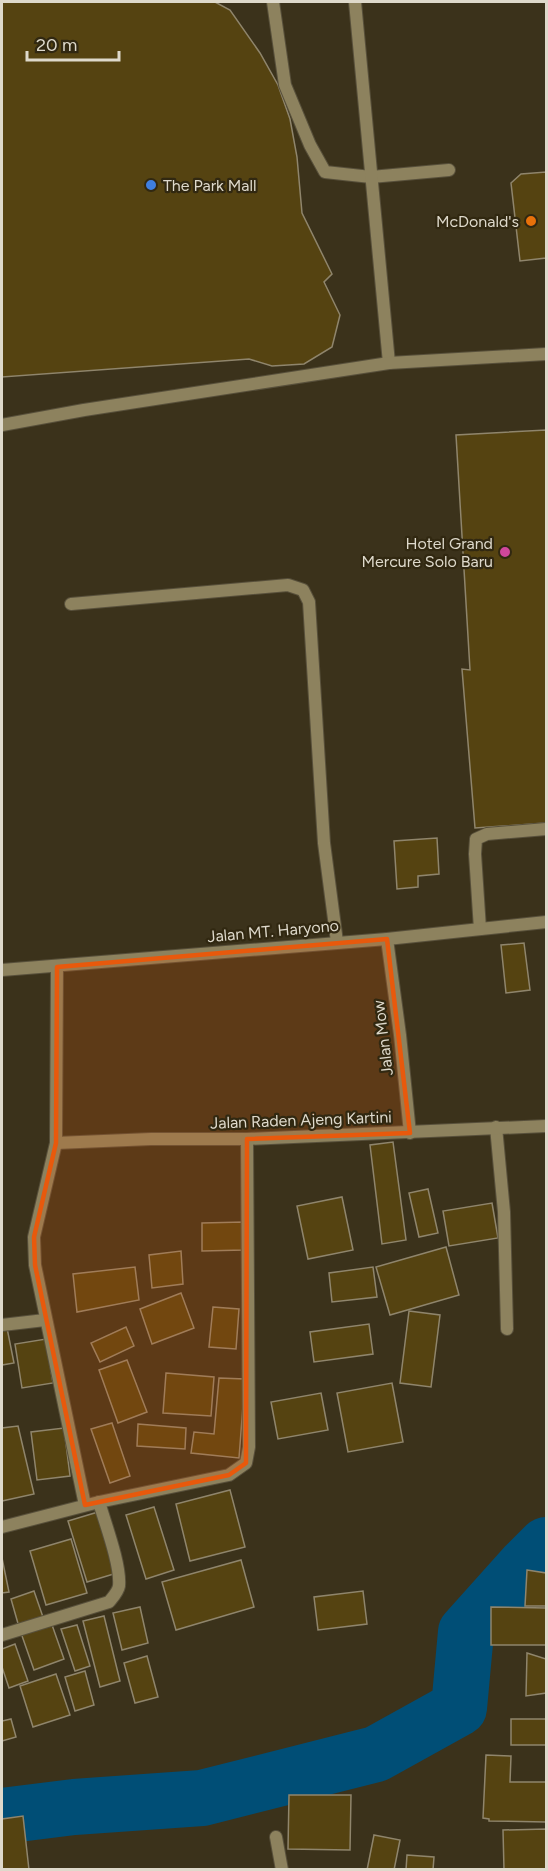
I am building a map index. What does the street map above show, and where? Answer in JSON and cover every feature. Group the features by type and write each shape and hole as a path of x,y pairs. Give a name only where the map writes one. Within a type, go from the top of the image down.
{"street":[{"path":"273,2 285,85 310,145 325,172 371,177 449,170"},
{"path":"355,2 389,363"},
{"path":"2,425 84,410 389,363 546,354"},
{"path":"71,604 288,585 303,590 309,602 324,843 337,942"},
{"path":"480,929 476,839 487,834 546,830"},
{"name":"Jalan MT. Haryono","path":"2,970 387,939 546,922"},
{"name":"Jalan Mow","path":"387,939 410,1133"},
{"path":"57,967 56,1143 34,1237 35,1265 85,1505"},
{"name":"Jalan Raden Ajeng Kartini","path":"56,1143 151,1139 247,1139 546,1126"},
{"path":"496,1127 504,1212 507,1329"},
{"path":"2,1527 85,1505 229,1475 246,1463 249,1447 247,1139"},
{"path":"2,1325 45,1320"},
{"path":"2,1635 109,1602 118,1589 119,1575 99,1502"},
{"path":"276,1837 282,1869"}],"highlighted area":[{"path":"387,939 410,1133 247,1139 246,1463 229,1475 85,1505 35,1265 34,1237 56,1143 57,967"}],"building":[{"name":"The Park Mall","path":"2,2 215,2 230,10 260,53 278,85 290,119 297,157 302,213 332,274 324,282 340,315 332,347 304,364 272,366 249,359 2,377"},
{"name":"McDonald's","path":"546,172 546,258 520,261 511,183 521,174"},
{"name":"Hotel Grand Mercure Solo Baru","path":"546,430 546,823 475,828 462,669 470,670 456,435"},
{"path":"437,838 439,874 418,876 418,887 397,889 394,841"},
{"path":"524,943 530,990 506,993 501,945"},
{"path":"393,1142 406,1240 382,1244 370,1145"},
{"path":"428,1189 438,1233 419,1237 409,1193"},
{"path":"342,1197 353,1250 308,1259 297,1206"},
{"path":"492,1203 498,1238 449,1246 443,1211"},
{"path":"244,1222 244,1250 202,1251 202,1223"},
{"path":"446,1247 459,1295 390,1315 376,1267"},
{"path":"181,1251 183,1284 152,1288 149,1255"},
{"path":"135,1267 139,1300 77,1312 73,1274"},
{"path":"373,1267 377,1297 332,1302 329,1273"},
{"path":"181,1293 194,1328 152,1344 140,1309"},
{"path":"213,1307 239,1309 236,1349 209,1347"},
{"path":"409,1311 440,1315 431,1387 400,1383"},
{"path":"369,1324 373,1354 314,1362 310,1332"},
{"path":"126,1327 134,1346 100,1362 91,1343"},
{"path":"7,1328 14,1363 2,1365 2,1329"},
{"path":"46,1339 53,1383 22,1388 15,1344"},
{"path":"127,1360 147,1412 118,1423 99,1370"},
{"path":"166,1373 214,1377 211,1416 163,1413"},
{"path":"219,1378 245,1379 239,1458 191,1453 194,1432 214,1434"},
{"path":"392,1383 403,1442 348,1452 337,1393"},
{"path":"321,1393 328,1430 278,1439 271,1402"},
{"path":"112,1423 130,1476 110,1483 91,1429"},
{"path":"138,1424 186,1428 185,1449 137,1446"},
{"path":"18,1426 34,1494 2,1501 2,1428"},
{"path":"64,1428 70,1476 37,1480 31,1432"},
{"path":"230,1490 245,1547 190,1561 176,1504"},
{"path":"154,1507 174,1570 146,1579 126,1515"},
{"path":"98,1512 117,1573 87,1582 68,1521"},
{"path":"71,1539 87,1593 46,1605 30,1551"},
{"path":"2,1558 9,1592 2,1593"},
{"path":"241,1560 254,1607 176,1630 162,1582"},
{"path":"527,1570 546,1573 546,1606 525,1606"},
{"path":"34,1591 44,1620 19,1627 11,1599"},
{"path":"363,1591 367,1624 318,1630 314,1597"},
{"path":"140,1607 148,1643 122,1650 113,1613"},
{"path":"491,1607 546,1608 546,1645 491,1645"},
{"path":"104,1616 120,1681 100,1687 83,1621"},
{"path":"51,1622 64,1659 34,1670 21,1633"},
{"path":"77,1625 90,1666 75,1671 61,1629"},
{"path":"15,1644 28,1681 9,1688 2,1667 2,1649"},
{"path":"527,1653 546,1659 546,1693 526,1696"},
{"path":"147,1656 158,1697 135,1703 124,1663"},
{"path":"85,1671 94,1705 75,1711 65,1677"},
{"path":"56,1674 70,1715 33,1727 20,1686"},
{"path":"11,1719 16,1737 2,1741 2,1721"},
{"path":"511,1719 546,1719 546,1745 511,1745"},
{"path":"486,1755 511,1756 510,1782 546,1782 546,1822 489,1821 483,1818"},
{"path":"289,1795 351,1795 350,1850 288,1849"},
{"path":"23,1816 29,1870 2,1870 2,1819"},
{"path":"546,1829 546,1870 504,1870 503,1830"},
{"path":"374,1835 400,1840 394,1870 367,1870"},
{"path":"407,1855 434,1857 433,1870 406,1870"}],"waterway":[{"path":"2,1816 74,1807 202,1798 376,1754 459,1708 466,1632 546,1545"}],"place":[{"name":"The Park Mall","path":"151,185"},
{"name":"McDonald's","path":"531,221"},
{"name":"Hotel Grand Mercure Solo Baru","path":"505,552"}]}
